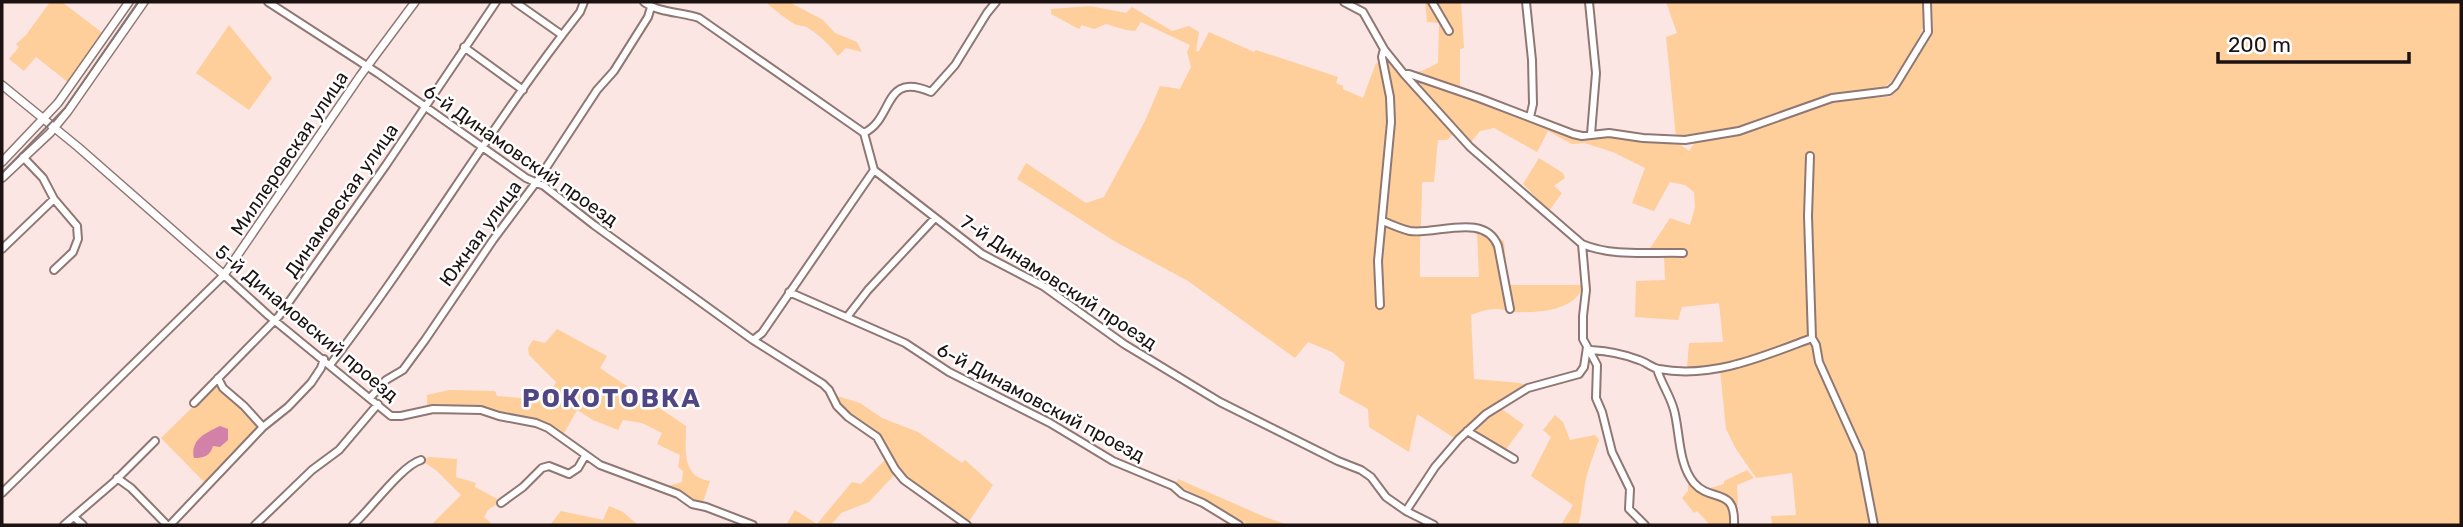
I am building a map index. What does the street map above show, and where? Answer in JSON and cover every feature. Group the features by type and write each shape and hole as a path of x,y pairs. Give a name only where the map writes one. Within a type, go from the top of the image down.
{"street":[{"path":"2,162 58,103 129,2"},
{"path":"2,178 54,127 144,2"},
{"name":"6-й Динамовский проезд","path":"268,2 368,67 526,178 536,182 753,340 823,384 837,406 848,417 877,437 904,480 967,525"},
{"name":"Миллеровская улица","path":"2,493 224,275 415,2"},
{"name":"Динамовская улица","path":"194,403 275,319 496,2"},
{"path":"515,2 562,35"},
{"path":"330,365 584,2"},
{"path":"644,2 651,7 684,12 699,18 864,132 874,170 762,333 753,340"},
{"path":"864,132 875,124 899,90 908,85 931,92 955,65 996,2"},
{"path":"1344,2 1363,12 1384,49 1470,147 1582,244 1613,253 1683,253"},
{"path":"1432,2 1449,31"},
{"path":"1526,2 1532,60 1533,104 1530,117"},
{"path":"1589,2 1596,73 1591,134"},
{"path":"1404,74 1573,134 1582,136 1609,132 1643,138 1685,140 1739,131 1832,98 1889,91 1895,86 1928,32 1927,2"},
{"name":"Южная улица","path":"370,398 386,380 403,370 629,48 648,18 651,7"},
{"path":"464,47 523,90"},
{"path":"1380,306 1378,261 1391,122 1390,97 1382,57 1384,49"},
{"name":"5-й Динамовский проезд","path":"2,85 383,411 401,416 433,409 469,409 536,423 548,428 600,466 678,494 691,504 753,525"},
{"path":"1810,156 1808,216 1812,338 1819,362 1860,453 1874,525"},
{"path":"23,157 43,178 54,199 73,220 78,233 73,252 54,271"},
{"name":"7-й Динамовский проезд","path":"874,170 982,254 1043,286 1124,344 1186,383 1244,415 1361,470 1371,477 1382,493 1406,511 1434,525"},
{"path":"2,249 54,199"},
{"path":"848,317 868,290 935,218"},
{"path":"1383,221 1408,231 1459,227 1483,230 1495,237 1510,309"},
{"path":"1582,244 1586,290 1583,339 1597,365 1596,398 1609,442 1628,482 1631,496 1629,509 1645,525"},
{"name":"6-й Динамовский проезд","path":"789,292 905,343 949,372 1050,423 1113,461 1173,486 1182,494 1203,503 1239,525"},
{"path":"1589,348 1638,359 1657,369 1710,369 1747,362 1812,338"},
{"path":"1406,511 1435,467 1486,414 1518,393 1579,374 1584,367 1589,348"},
{"path":"117,478 131,488 168,525 263,427 288,407 311,383 324,359"},
{"path":"1657,369 1672,405 1689,476 1701,489 1725,497 1732,508 1734,525"},
{"path":"218,378 232,398 244,406 263,427"},
{"path":"256,525 312,470 339,450 378,404"},
{"path":"1467,431 1514,459"},
{"path":"64,525 155,441"},
{"path":"501,503 523,487 542,468 549,466 569,474 578,468 585,456"},
{"path":"353,525 403,472 421,460"},
{"path":"74,517 83,525"}],"shaded area":[{"path":"50,2 62,2 104,34 69,83 36,57 24,71 9,59 19,47 16,44 26,35"},
{"path":"766,2 789,2 823,20 835,33 857,42 862,52 846,48 838,56 817,34 790,21"},
{"path":"1425,2 1461,2 1464,48 1460,49 1460,90 1410,72 1422,71 1438,63 1439,23 1427,22"},
{"path":"1666,2 1923,2 1923,28 1891,82 1881,89 1831,95 1738,128 1676,137 1666,37 1677,33"},
{"path":"1932,2 2461,2 2461,525 1772,525 1771,516 1796,515 1792,473 1756,478 1726,429 1720,370 1749,364 1687,368 1689,343 1723,342 1719,303 1682,307 1678,320 1635,317 1636,281 1665,280 1664,255 1650,255 1649,250 1670,218 1690,225 1695,207 1694,192 1685,185 1670,182 1654,211 1632,203 1645,168 1613,152 1584,143 1572,144 1548,131 1537,152 1494,128 1480,131 1471,142 1410,79 1478,100 1578,138 1608,135 1668,142 1681,145 1689,151 1695,142 1833,100 1890,97 1898,89 1933,33"},
{"path":"1090,6 1126,13 1132,7 1172,31 1189,26 1199,32 1196,51 1199,51 1209,32 1254,52 1256,50 1338,77 1336,83 1343,86 1343,89 1363,98 1376,63 1381,64 1385,57 1453,134 1447,140 1438,140 1434,182 1422,182 1420,277 1479,277 1477,232 1504,241 1508,285 1583,285 1573,300 1555,309 1513,312 1495,309 1471,315 1474,379 1525,385 1486,411 1456,439 1417,414 1409,452 1369,427 1368,409 1339,393 1345,363 1332,352 1308,342 1295,358 1188,281 1114,241 1017,179 1026,163 1086,203 1104,197 1145,121 1160,86 1180,89 1191,67 1187,52 1190,45 1141,22 1135,31 1106,24 1094,29 1082,25 1079,29 1051,14 1051,9"},
{"path":"229,25 272,78 249,110 196,73"},
{"path":"1539,158 1563,173 1565,178 1554,186 1562,193 1549,211 1523,184"},
{"path":"557,329 607,356 600,368 686,426 686,453 690,468 694,474 710,481 703,502 706,505 699,505 665,487 682,482 683,471 678,467 680,455 657,444 662,433 642,423 623,420 618,430 577,410 563,435 531,420 497,411 427,407 427,395 449,390 495,391 497,396 546,400 556,382 529,355 528,348 533,340 545,343"},
{"path":"217,383 243,407 259,428 206,484 161,438"},
{"path":"837,396 860,403 882,418 918,432 962,463 965,460 993,485 968,523 905,478 879,435 847,413 838,403"},
{"path":"1499,407 1524,425 1501,456 1467,437 1476,425"},
{"path":"1555,415 1563,422 1570,440 1595,435 1599,440 1586,478 1578,525 1561,525 1573,505 1531,476 1551,437 1543,430"},
{"path":"220,426 228,429 228,440 220,447 213,446 206,456 194,458 194,446 197,442 204,434"},
{"path":"430,457 457,459 456,477 476,483 475,487 501,501 488,510 484,517 491,523 489,525 431,525 461,495 436,470 422,461"},
{"path":"887,458 895,474 869,502 841,513 831,525 786,525 795,510 817,524 852,482 861,484"},
{"path":"1747,470 1754,478 1737,485 1738,505 1731,508 1732,525 1707,525 1697,511 1694,513 1682,498 1688,491 1690,481 1707,489 1724,484 1724,481"},
{"path":"1178,479 1289,525 1249,525 1176,484"},
{"path":"609,506 623,512 638,525 550,525 561,511 603,520"}],"tram line":[{"path":"2,173 65,108 138,2"}],"district":[{"name":"РОКОТОВКА","path":"612,398"}]}
